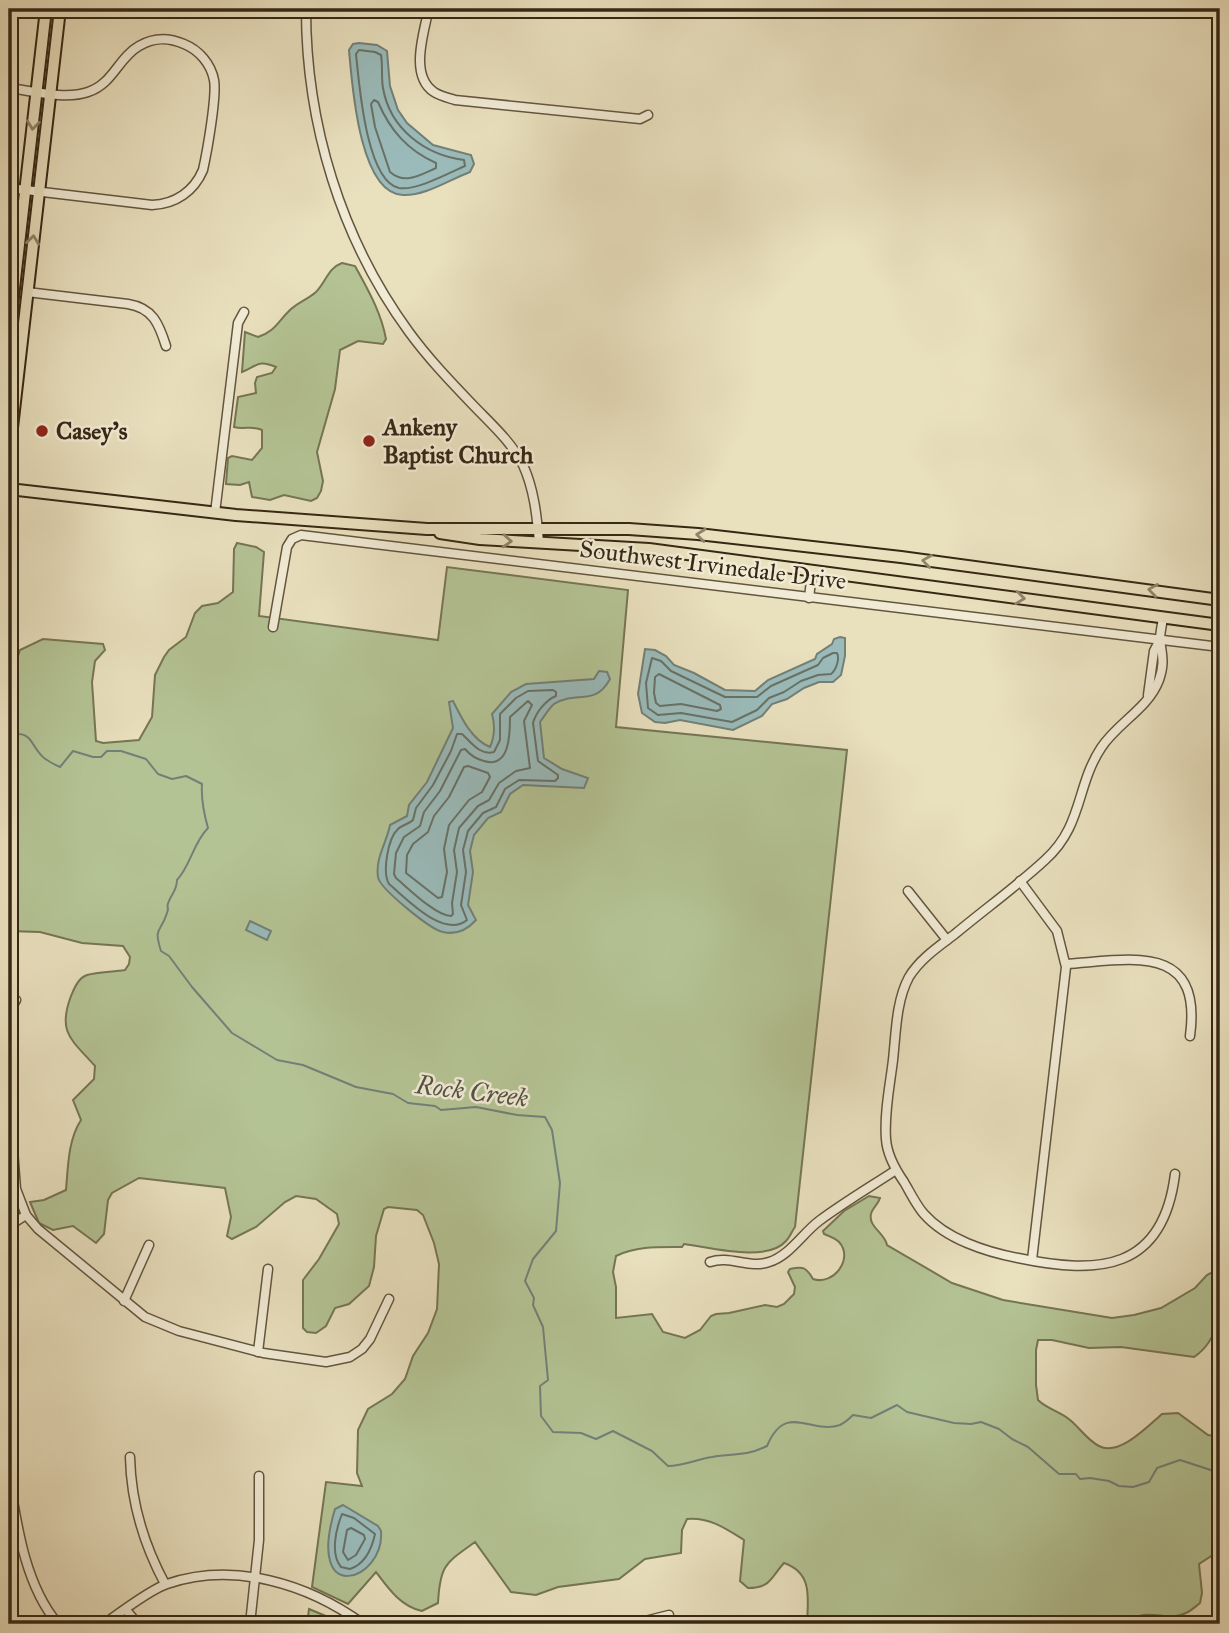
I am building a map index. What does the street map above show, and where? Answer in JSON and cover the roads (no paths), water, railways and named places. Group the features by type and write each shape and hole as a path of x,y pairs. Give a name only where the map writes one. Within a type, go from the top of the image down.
{"main road":[{"path":"9,332 46,9"},
{"path":"9,454 60,9"},
{"name":"Southwest Irvinedale Drive","path":"9,489 215,513 427,529 629,529 698,534 901,557 1220,600"},
{"name":"Southwest Irvinedale Drive","path":"427,529 450,535 649,549 1220,625"}],"street":[{"path":"306,9 308,58 316,115 340,202 365,262 394,310 427,355 506,440 518,457 534,498 539,543"},
{"path":"428,12 420,66 425,83 435,93 455,100 482,103 640,119 648,115"},
{"path":"9,88 80,94 95,89 114,75 124,58 136,47 150,40 165,38 191,47 204,58 214,82 203,170 198,182 176,200 162,205 9,188"},
{"path":"27,292 143,308 153,315 166,346"},
{"path":"215,513 238,323 244,312"},
{"name":"Southwest Irvinedale Drive","path":"274,627 287,547 292,539 301,535 1220,647"},
{"path":"809,598 812,572"},
{"path":"1163,618 1160,640 1154,651 1147,698 1139,711 1120,726 1099,751 1065,837 1047,858 922,960 911,974 901,999 886,1122 887,1146 896,1170 924,1213 945,1231 984,1249 1032,1260 1100,1266 1128,1258 1152,1238 1161,1224 1173,1192 1175,1174"},
{"path":"1020,881 1057,931 1066,964 1032,1260"},
{"path":"908,891 947,940"},
{"path":"1066,964 1139,959 1164,964 1182,980 1189,994 1192,1009 1189,1036"},
{"path":"9,1013 16,1000"},
{"path":"9,1098 16,1189 26,1215 37,1228 124,1301 158,1323 258,1352 326,1362 350,1357 362,1349 370,1339 389,1299"},
{"path":"710,1262 721,1258 758,1264 771,1262 822,1219 896,1170"},
{"path":"9,1226 26,1215"},
{"path":"124,1301 149,1245"},
{"path":"258,1352 268,1269"},
{"path":"130,1457 134,1506 152,1559 165,1584"},
{"path":"9,1476 28,1566 39,1593 58,1624"},
{"path":"250,1624 259,1540 259,1476"},
{"path":"107,1623 165,1584 211,1574 281,1583 338,1606 363,1624"},
{"path":"126,1610 138,1624"},
{"path":"643,1624 669,1615"}],"water":[{"path":"353,44 377,45 387,51 390,86 398,110 407,123 433,145 471,155 474,164 470,172 411,195 388,190 376,177 367,157 356,110 349,50"},
{"path":"845,638 845,656 841,675 833,682 819,682 804,688 787,699 772,704 762,716 733,730 680,720 655,722 642,713 638,694 645,649 655,650 666,656 674,665 725,690 755,691 768,680 815,659 834,639"},
{"path":"599,671 607,672 610,679 604,688 591,696 570,698 554,704 540,722 544,758 562,769 588,778 584,788 523,785 510,794 501,812 488,818 474,835 470,851 473,872 468,905 476,920 469,927 452,933 443,932 406,908 378,877 380,857 390,825 407,816 409,805 427,782 453,728 449,702 453,701 473,734 490,747 494,730 492,714 511,692 526,684 594,679"},
{"path":"250,921 271,931 267,940 246,930"},
{"path":"343,1505 378,1526 381,1531 379,1548 371,1563 360,1572 348,1576 337,1573 330,1561 329,1540 335,1509"}],"waterway":[{"name":"Rock Creek","path":"9,737 11,734 27,737 42,757 60,767 73,751 93,757 101,757 107,751 121,751 146,759 158,774 172,779 186,776 202,784 208,828 177,880 158,937 161,951 169,956 232,1033 277,1060 303,1065 356,1087 393,1094 408,1103 435,1106 441,1110 476,1107 545,1117 552,1130 560,1183 556,1231 533,1259 525,1281 534,1298 533,1305 543,1327 548,1380 540,1386 541,1416 553,1432 581,1433 596,1439 613,1431 652,1451 668,1466 674,1466 706,1458 746,1453 767,1446 774,1433 782,1425 791,1422 829,1427 840,1425 853,1415 871,1418 897,1405 907,1412 954,1423 981,1422 999,1429 1028,1447 1059,1474 1076,1474 1080,1479 1090,1478 1133,1487 1149,1482 1157,1468 1180,1460 1220,1473"},
{"name":"Rock Creek","path":"9,745 9,758"}],"place":[{"name":"Casey's","path":"42,431"},
{"name":"Ankeny Baptist Church","path":"369,441"}]}
